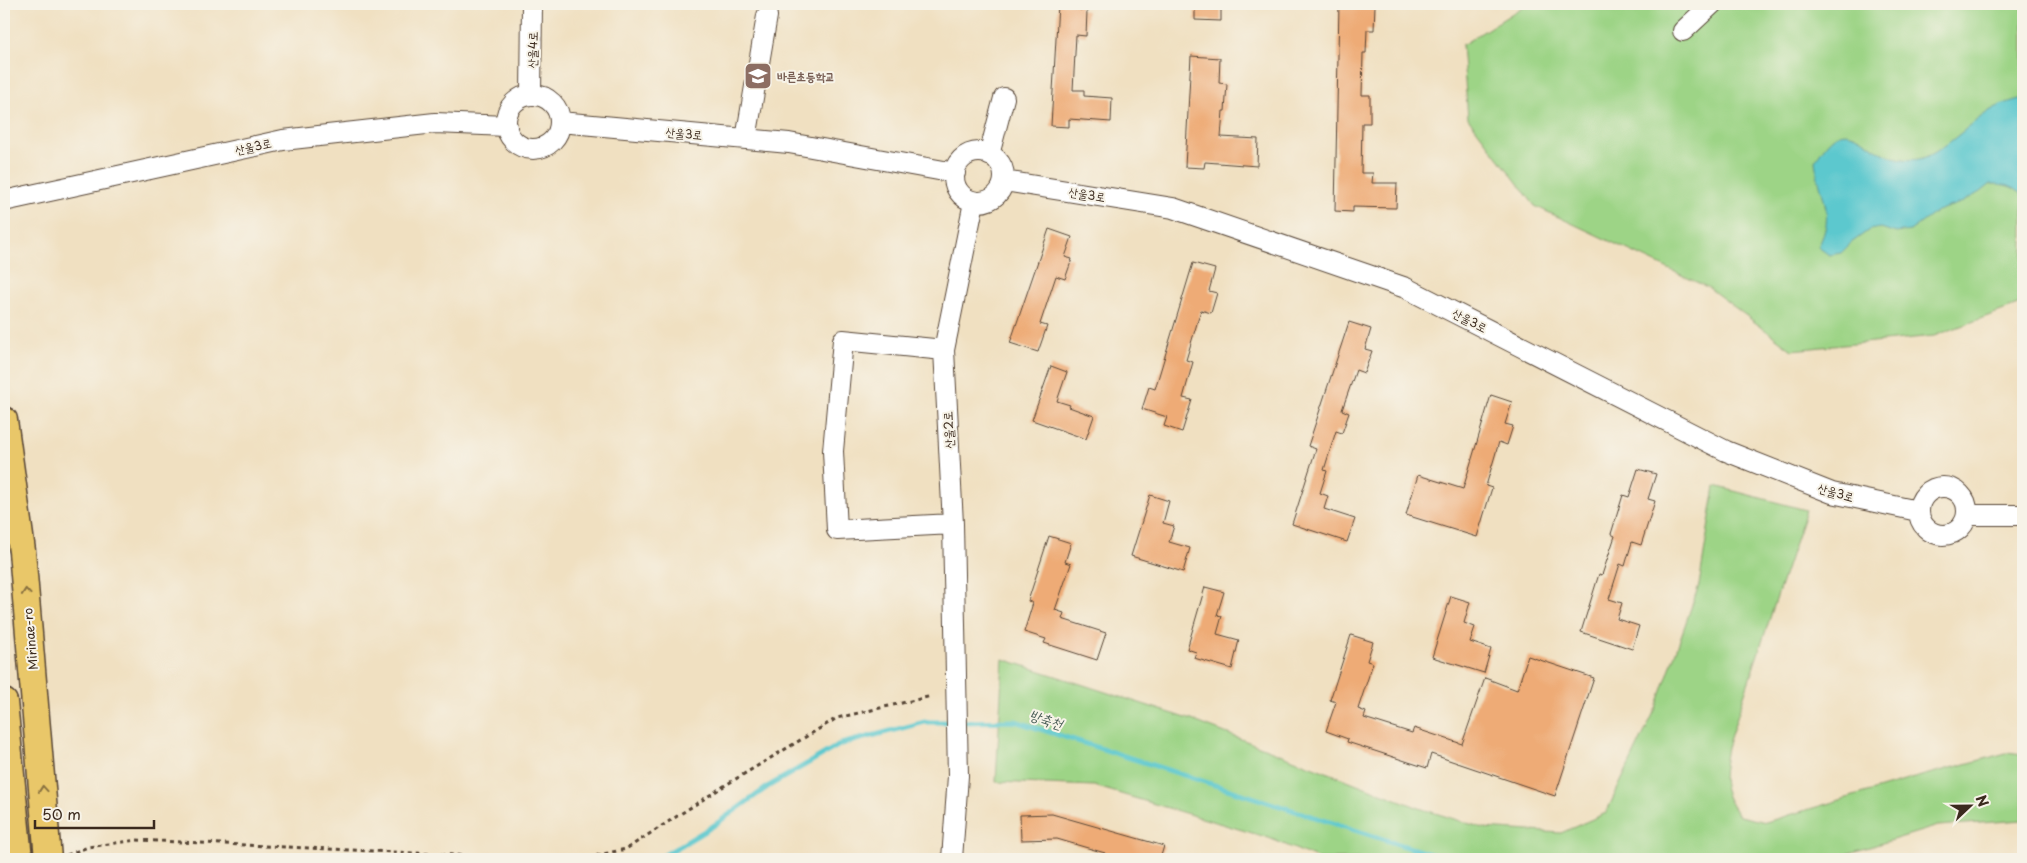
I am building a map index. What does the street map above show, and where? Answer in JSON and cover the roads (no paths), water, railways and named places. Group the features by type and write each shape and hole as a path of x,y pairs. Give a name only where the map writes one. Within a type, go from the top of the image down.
{"main road":[{"name":"Mirinae-ro","path":"4,420 22,550 53,851"},
{"path":"4,702 19,859"}],"street":[{"name":"산울4로","path":"531,95 532,4"},
{"path":"1683,31 1712,4"},
{"path":"746,139 766,16"},
{"path":"531,95 545,98 552,103 558,111 560,122 556,137 550,144 533,149 517,143 511,137 507,126 508,112 513,104 519,99 531,95"},
{"path":"989,155 1004,98"},
{"name":"산울3로","path":"560,122 789,143 955,173"},
{"name":"산울3로","path":"4,201 283,140 435,123 507,126"},
{"path":"974,153 989,155 1001,165 1004,181 997,195 990,200 974,202 960,193 956,185 955,173 960,161 966,156 974,153"},
{"name":"산울3로","path":"1004,181 1173,208 1406,288 1726,451 1832,492 1918,511"},
{"name":"산울2로","path":"952,859 958,776 952,524 944,350 974,202"},
{"path":"944,350 843,340 833,451 837,530 952,524"},
{"path":"1946,486 1961,493 1965,500 1967,515 1963,525 1958,530 1943,535 1929,531 1920,518 1918,511 1923,496 1929,490 1946,486"},
{"path":"1967,515 2023,515"}],"water":[{"path":"2023,98 2023,196 2016,189 2008,186 1990,184 1963,202 1937,211 1910,231 1896,233 1881,228 1869,230 1841,253 1829,255 1818,247 1826,224 1826,214 1815,161 1834,137 1847,133 1861,138 1879,151 1889,155 1915,160 1927,156 1946,145 1991,110"}],"waterway":[{"name":"방축천","path":"962,722 1015,721 1445,859"},
{"name":"방축천","path":"658,859 713,826 769,786 841,744 925,722 954,722"}],"place":[{"name":"바른초등학교","path":"758,76"}]}
